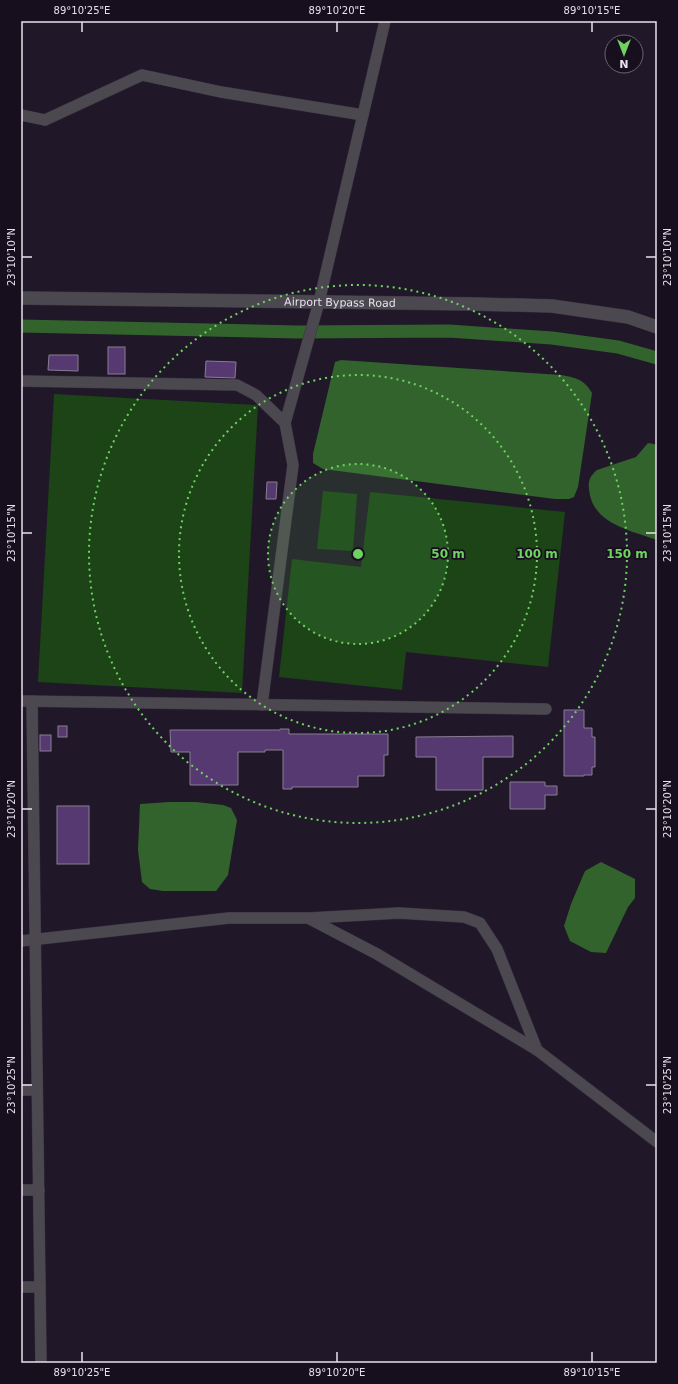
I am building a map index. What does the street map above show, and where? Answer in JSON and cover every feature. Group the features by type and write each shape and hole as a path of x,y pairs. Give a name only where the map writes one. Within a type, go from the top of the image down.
{"street":[{"path":"262,705 293,465 285,423 319,302 385,21"},
{"path":"21,115 45,120 142,75 221,92 363,115"},
{"name":"Airport Bypass Road","path":"21,298 552,306 628,317 657,327"},
{"path":"21,381 237,385 256,395 285,423"},
{"path":"41,1363 36,940 26,701 546,709"},
{"path":"21,941 228,918 308,918 399,913 464,918 480,923 497,949 537,1050"},
{"path":"308,918 378,954 537,1050 657,1142"},
{"path":"21,1090 38,1090"},
{"path":"21,1190 39,1190"},
{"path":"21,1287 40,1287"}],"shaded area":[{"path":"341,360 561,375 583,382 592,393 578,487 574,497 569,499 555,499 323,469 313,463 313,454 335,362"},
{"path":"54,394 258,405 242,693 38,682"},
{"path":"648,443 657,446 657,540 624,529 605,518 597,510 592,501 589,489 590,479 597,470 636,457"},
{"path":"323,491 357,494 353,551 317,549"},
{"path":"370,492 565,512 548,667 406,652 402,690 279,677 292,559 361,567"},
{"path":"196,802 223,805 231,808 237,820 228,875 216,891 163,891 150,889 142,882 138,850 140,804"},
{"path":"601,862 635,879 635,898 628,907 606,953 591,952 570,941 564,926 571,904 585,871"}],"building":[{"path":"108,347 125,347 125,374 108,374"},
{"path":"49,355 78,355 78,371 48,370"},
{"path":"206,361 236,362 235,378 205,377"},
{"path":"267,482 277,482 276,499 266,499"},
{"path":"564,710 584,710 584,728 592,728 592,737 595,737 595,767 592,767 592,775 564,776"},
{"path":"58,726 67,726 67,737 58,737"},
{"path":"289,729 289,734 388,734 388,755 384,755 384,776 358,776 358,787 292,787 292,789 283,789 283,750 265,750 265,752 238,752 238,785 190,785 190,752 171,752 170,730"},
{"path":"40,735 51,735 51,751 40,751"},
{"path":"513,736 513,757 483,757 483,790 436,790 436,757 416,757 416,737"},
{"path":"510,782 545,782 545,786 557,786 557,795 545,795 545,809 510,809"},
{"path":"57,806 89,806 89,864 57,864"}],"waterway":[{"path":"21,326 297,332 449,331 552,338 618,347 657,358"}]}
